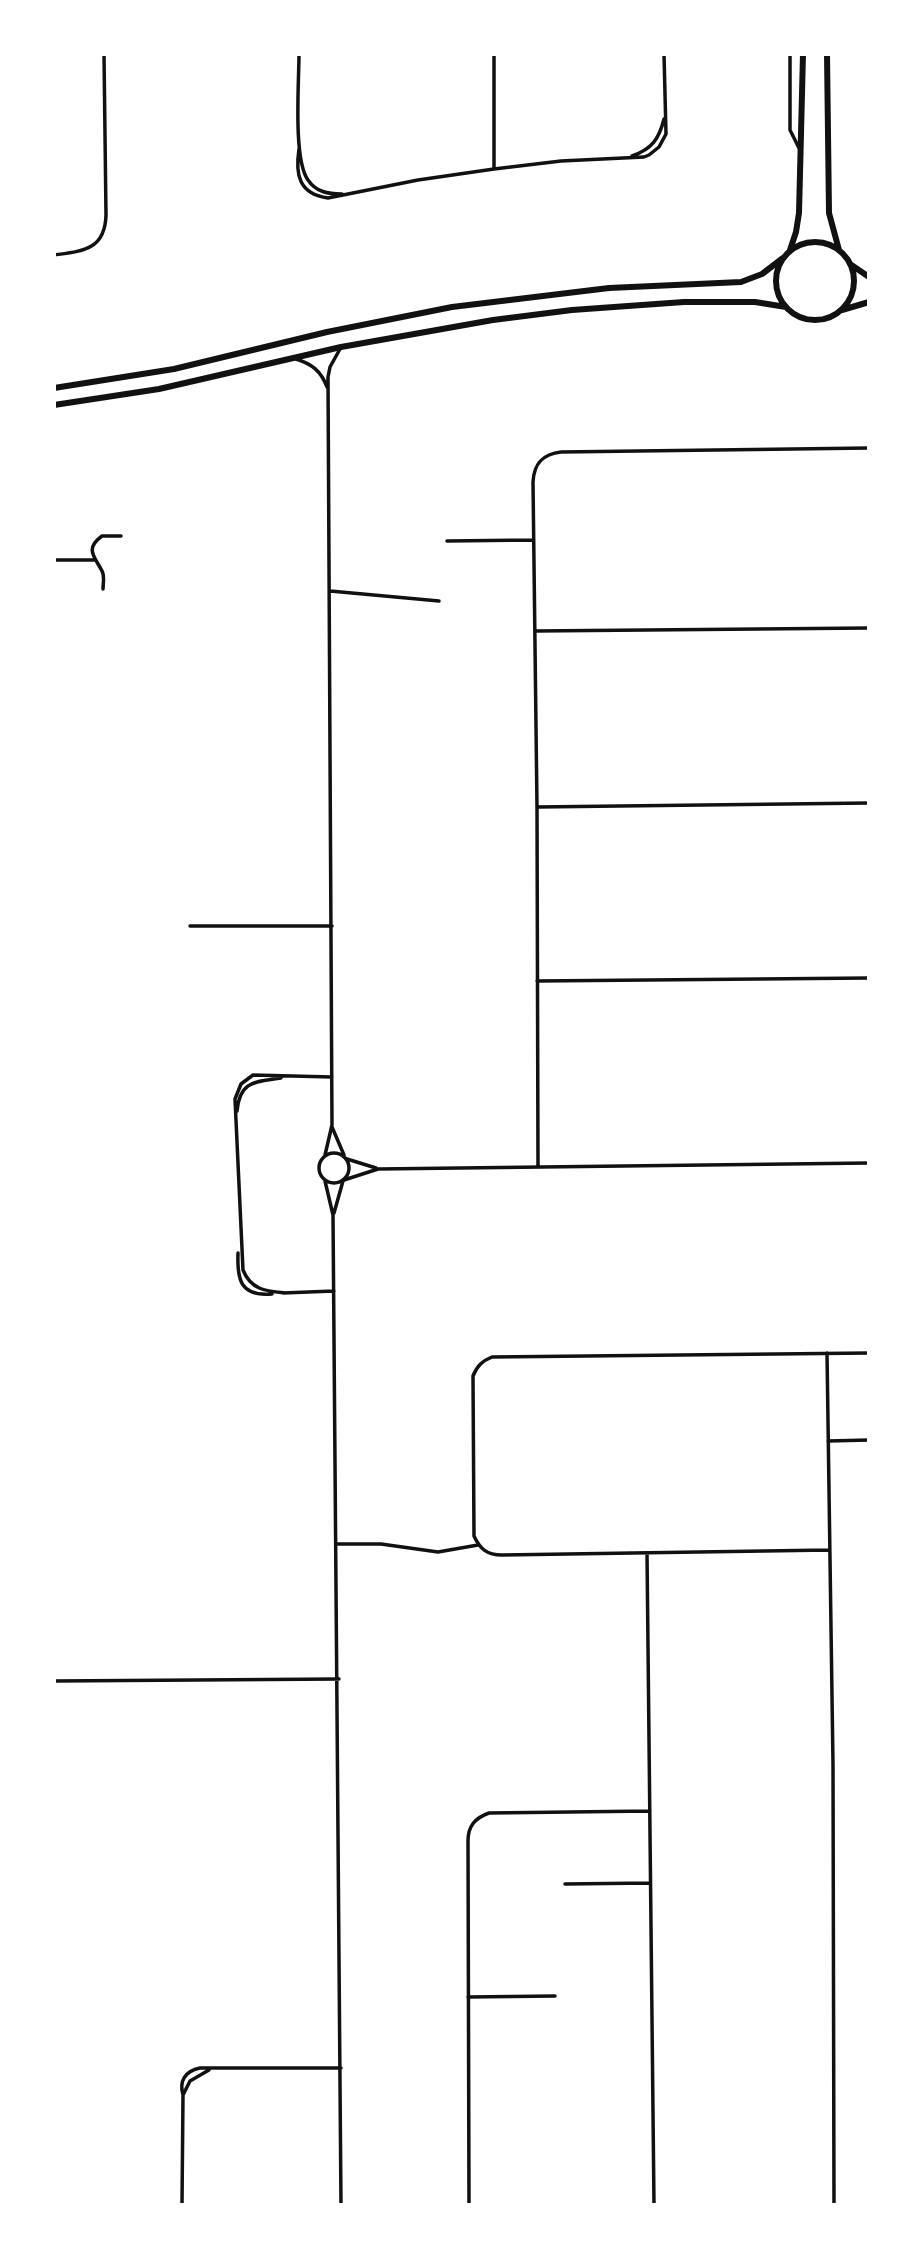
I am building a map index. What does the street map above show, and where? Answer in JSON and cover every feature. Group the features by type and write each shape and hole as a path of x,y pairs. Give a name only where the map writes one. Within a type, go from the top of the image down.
{"main road":[{"path":"790,251 799,213 803,54"},
{"path":"827,54 829,213 839,250 850,263 869,277"},
{"path":"54,388 174,369 359,325 452,307 610,288 741,282 762,274 799,245 819,242 839,250"},
{"path":"783,258 777,270 776,283 779,296 786,307"},
{"path":"837,313 847,303 852,290 850,263"},
{"path":"55,406 159,389 438,328 572,310 711,301 764,302 786,307 805,319 816,320 869,302"}],"street":[{"path":"54,255 83,250 94,245 102,237 106,221 104,54"},
{"path":"299,54 297,167 306,188 322,198 335,198 418,180 494,169 643,157 659,147 666,134 664,54"},
{"path":"494,54 494,169"},
{"path":"790,54 790,130 801,152"},
{"path":"627,157 645,151 654,143 660,134 664,116"},
{"path":"299,149 302,168 310,183 327,193 346,194"},
{"path":"341,348 330,367 328,389 332,1125 325,1155 318,1168 325,1181 333,1215 341,2205"},
{"path":"296,359 317,369 328,389"},
{"path":"538,1167 534,472 544,457 552,453 869,448"},
{"path":"103,589 103,573 94,560 92,549 98,539 108,534 121,536"},
{"path":"447,541 533,540"},
{"path":"54,560 94,560"},
{"path":"330,591 439,601"},
{"path":"535,631 869,628"},
{"path":"537,807 869,803"},
{"path":"190,926 332,926"},
{"path":"537,981 869,978"},
{"path":"332,1077 283,1077 257,1081 248,1086 239,1099 237,1120 239,1233 242,1265 247,1279 263,1290 285,1293 334,1291"},
{"path":"332,1125 349,1169 333,1215"},
{"path":"325,1155 335,1153 378,1169"},
{"path":"325,1181 334,1184 378,1169 869,1163"},
{"path":"827,1353 833,1764 834,2205"},
{"path":"829,1550 492,1555 478,1545 474,1536 473,1376 483,1361 492,1357 869,1353"},
{"path":"828,1441 869,1440"},
{"path":"337,1544 381,1544 438,1552 478,1545"},
{"path":"647,1553 654,2205"},
{"path":"54,1681 338,1679"},
{"path":"470,2205 468,1841 471,1826 475,1820 489,1813 650,1811"},
{"path":"565,1884 650,1883"},
{"path":"468,1997 555,1996"},
{"path":"182,2205 181,2082 184,2076 194,2069 341,2068"}]}
